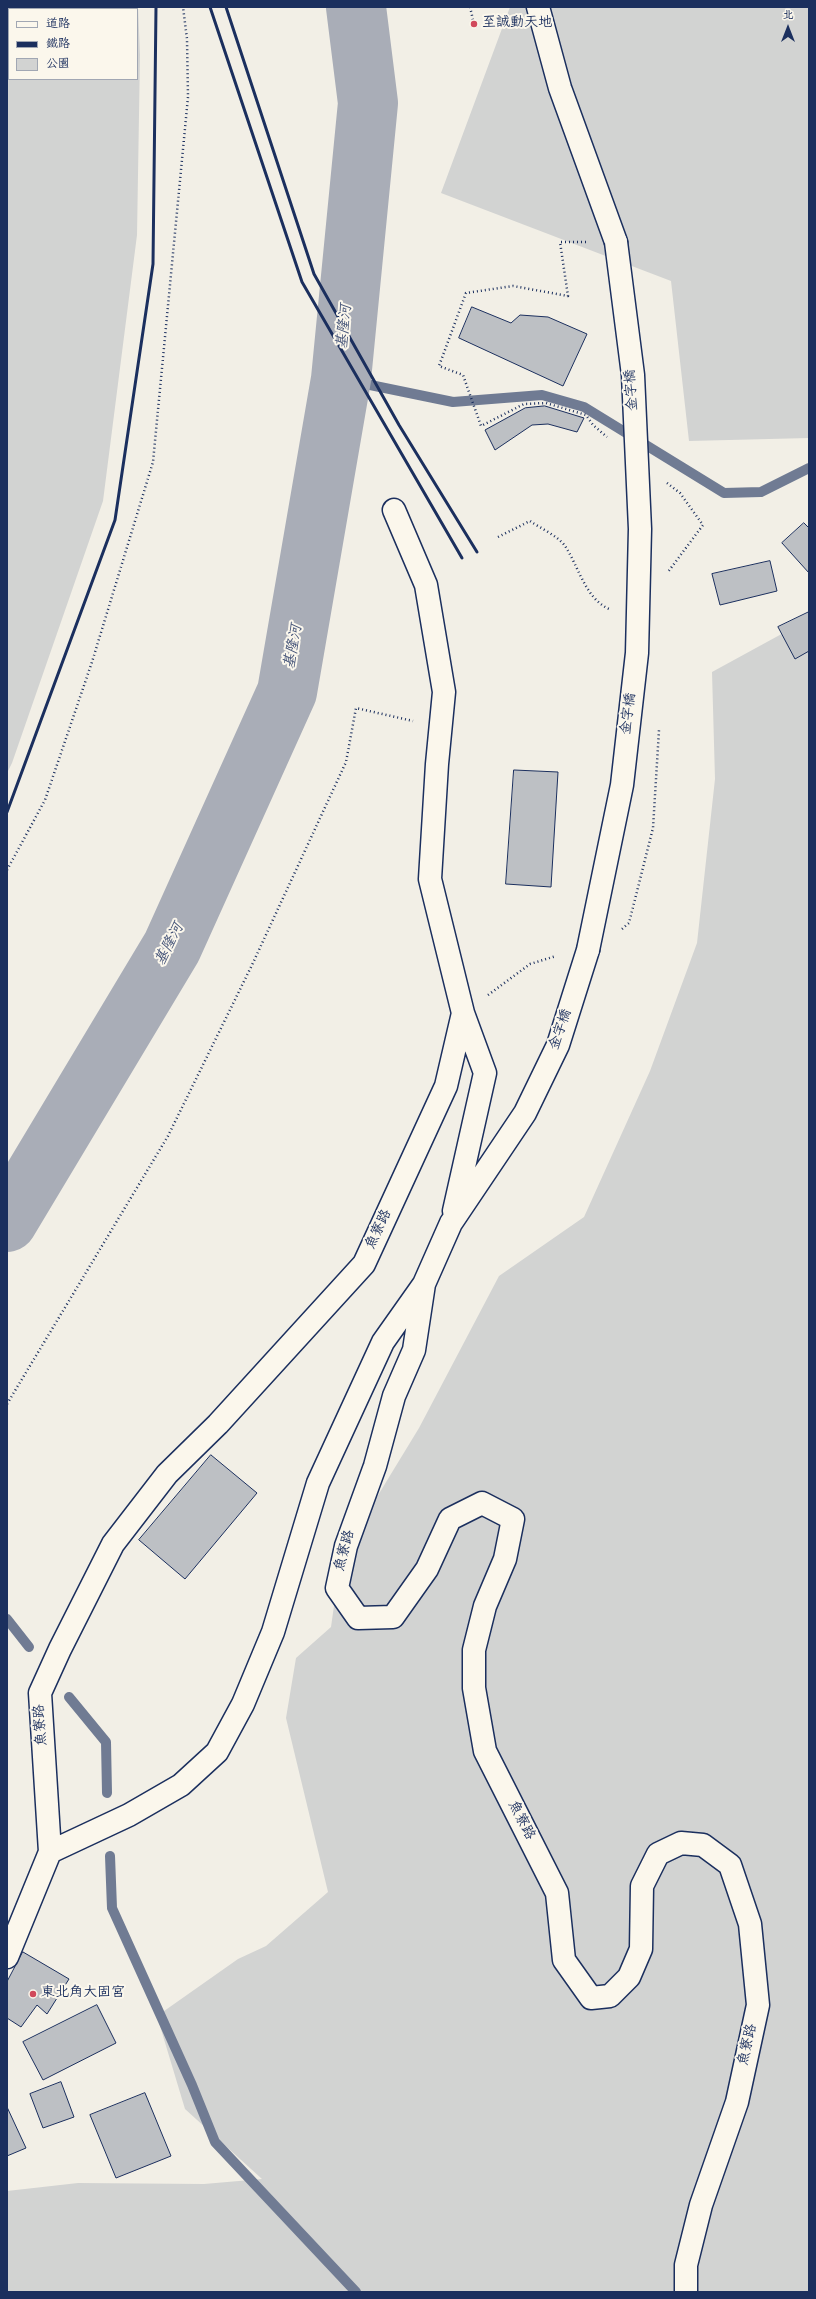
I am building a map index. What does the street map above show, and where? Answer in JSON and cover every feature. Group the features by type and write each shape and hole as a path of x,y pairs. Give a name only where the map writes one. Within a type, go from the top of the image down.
{"street":[{"name":"金字橋","path":"493,1162 525,1113 558,1045 588,950 622,785 637,653 640,528 633,375 616,242 560,88 538,7"},
{"path":"394,510 426,585 444,692 430,879 463,1013"},
{"name":"魚寮路","path":"451,1223 485,1073 463,1013"},
{"name":"魚寮路","path":"7,1957 50,1852 40,1693 60,1649 113,1544 167,1474 218,1424 364,1264 446,1086 463,1013"},
{"name":"魚寮路","path":"50,1852 129,1815 181,1785 217,1752 243,1704 273,1632 318,1483 383,1342 424,1284 451,1223 493,1162"},
{"name":"魚寮路","path":"424,1284 414,1350 394,1396 375,1466 346,1546 337,1588 358,1618 393,1617 427,1569 450,1519 482,1503 513,1519 506,1559 485,1606 474,1650 474,1688 485,1751 557,1893 564,1960 591,1998 610,1996 629,1977 641,1949 642,1886 658,1854 681,1843 703,1845 730,1865 750,1924 758,2005 737,2102 696,2228 686,2265 686,2292"}],"path":[{"path":"7,870 45,800 92,662 153,462 188,97 187,39 183,7"},
{"path":"470,7 474,24"},
{"path":"481,426 463,375 439,366 466,293 512,286 568,296 560,242 616,242"},
{"path":"498,537 530,521 564,545 590,593 601,605 615,611"},
{"path":"7,1404 168,1136 252,965 346,762 356,708 441,727"}],"green space":[{"path":"7,7 138,7 140,55 137,235 103,501 12,763 7,773"},
{"path":"510,7 809,7 809,438 689,441 671,281 441,193"},
{"path":"809,619 809,2292 7,2292 7,2191 78,2183 204,2184 262,2179 185,2109 157,2016 238,1959 266,1946 328,1892 286,1718 296,1658 331,1627 341,1556 419,1428 499,1276 584,1217 650,1071 697,943 715,779 712,672"}],"building":[{"path":"472,307 511,323 520,315 548,317 587,334 563,386 459,338"},
{"path":"545,406 584,418 577,432 548,424 532,425 495,450 485,430 525,408"},
{"path":"804,523 809,528 809,573 782,543"},
{"path":"770,561 777,591 720,605 712,574"},
{"path":"809,612 809,651 795,659 778,627"},
{"path":"514,770 558,772 551,887 506,884"},
{"path":"211,1455 257,1493 185,1579 139,1540"},
{"name":"東北角大固宮","path":"23,1952 69,1979 47,2014 37,2005 21,2027 7,2018 7,1982"},
{"path":"97,2005 116,2043 43,2080 23,2042"},
{"path":"61,2082 74,2117 43,2128 30,2094"},
{"path":"145,2093 171,2156 116,2178 90,2115"},
{"path":"7,2107 26,2148 7,2156"}],"waterway":[{"name":"基隆河","path":"7,1222 172,947 287,692 341,379 368,103 356,7"},
{"path":"341,379 453,402 542,395 584,407 724,493 761,492 809,468"},
{"path":"7,1619 29,1647"},
{"path":"69,1697 106,1742 107,1793"},
{"path":"110,1856 112,1908 192,2085 215,2142 356,2292"}],"railway":[{"path":"7,812 115,520 153,264 156,7"},
{"path":"210,7 302,282 462,558"},
{"path":"226,7 314,274 399,425 477,552"}],"place":[{"name":"至誠動天地","path":"474,24"},
{"name":"東北角大固宮","path":"33,1994"}]}
